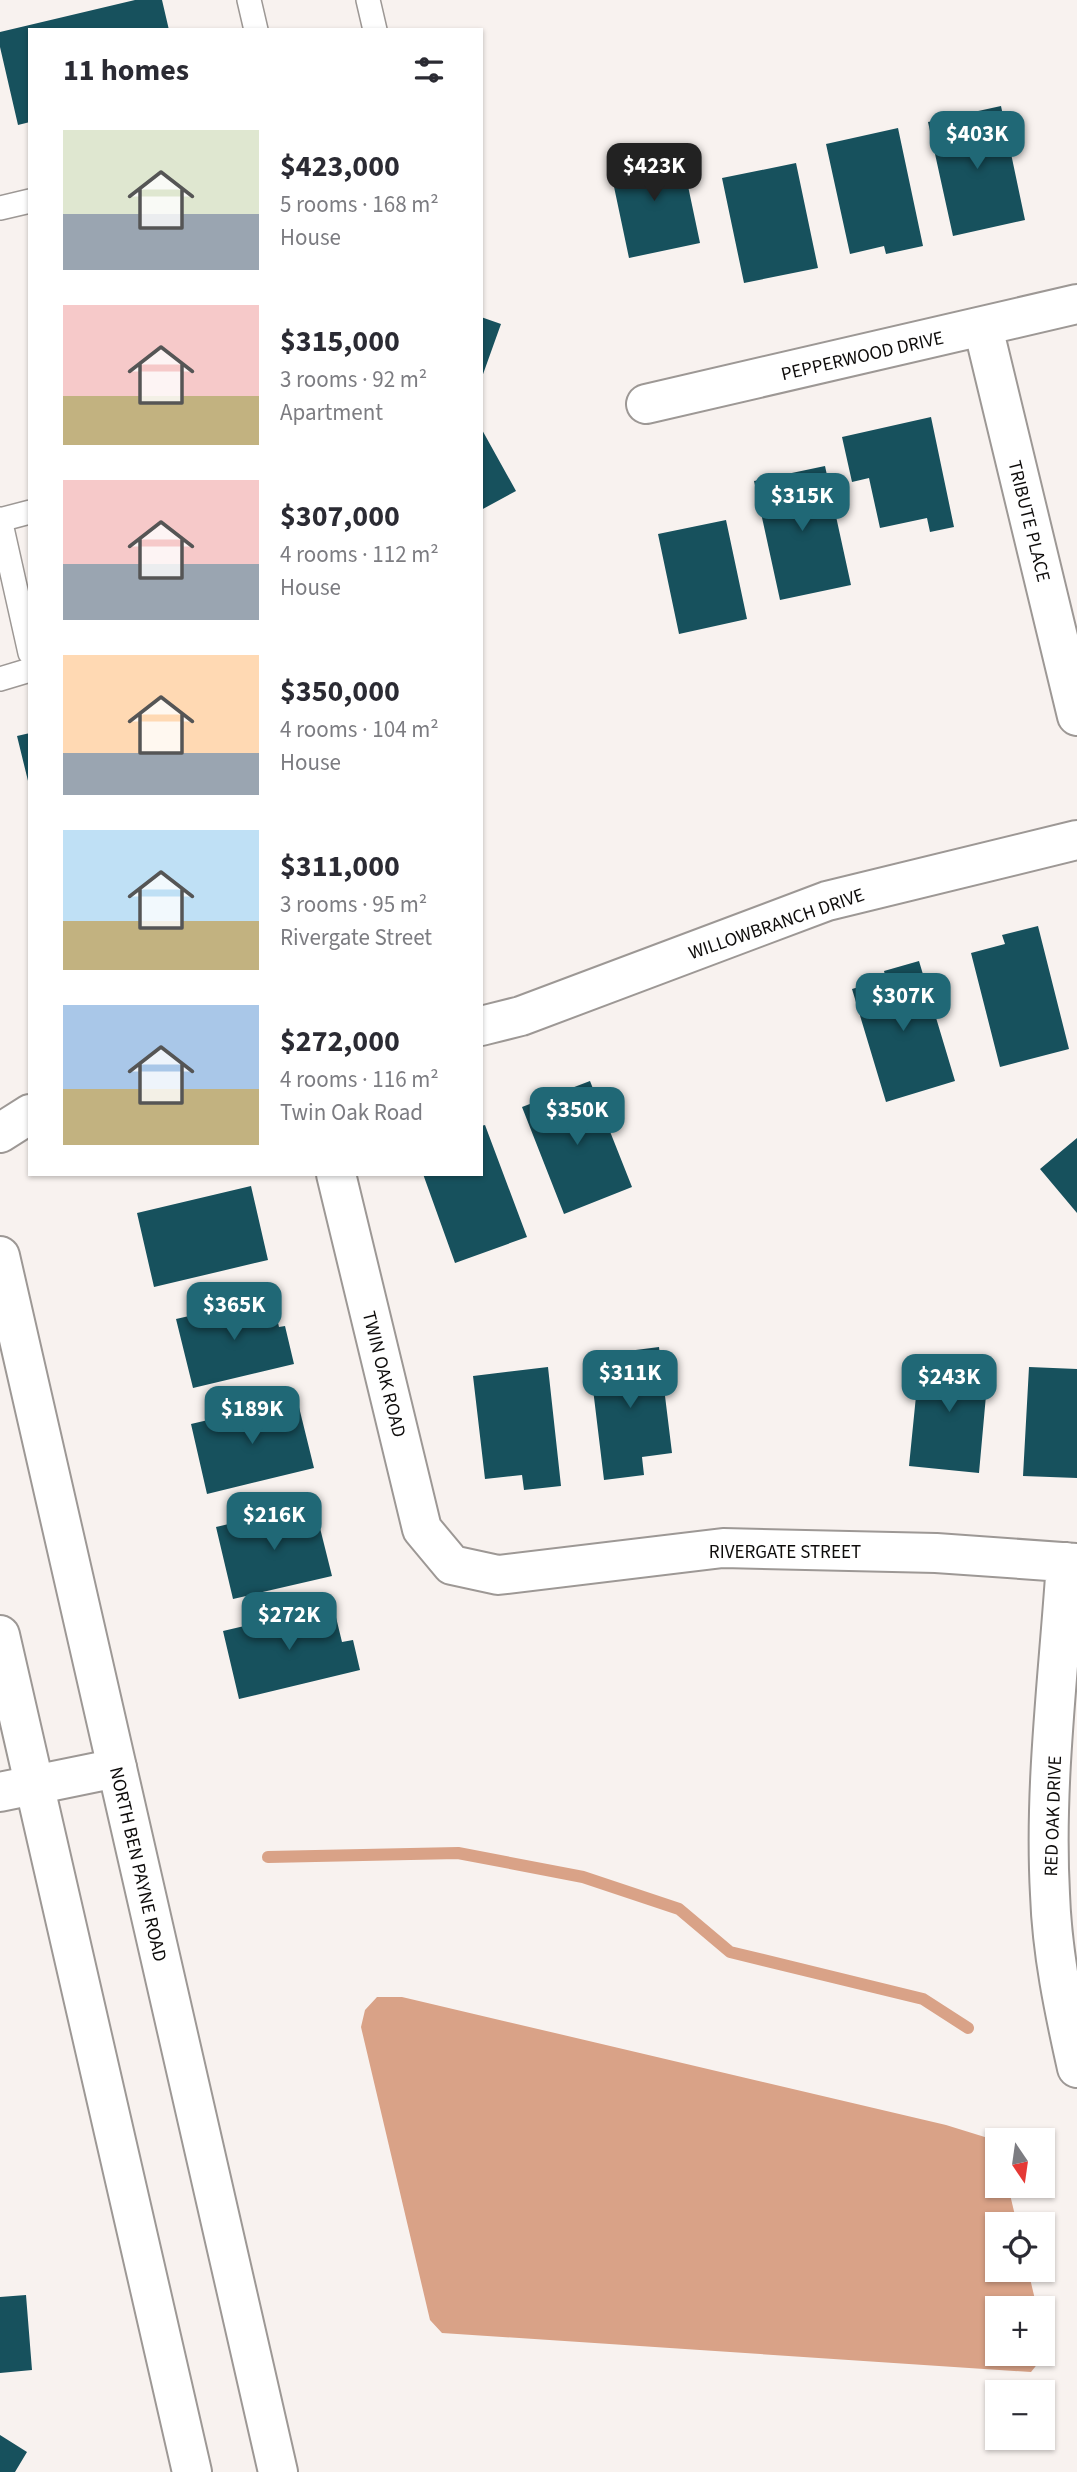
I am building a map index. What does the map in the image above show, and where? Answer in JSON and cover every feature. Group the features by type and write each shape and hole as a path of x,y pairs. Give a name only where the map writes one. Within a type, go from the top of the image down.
{"street":[{"name":"PEPPERWOOD DRIVE","path":"646,404 1077,304"},
{"name":"TRIBUTE PLACE","path":"983,327 1077,716"},
{"name":"WILLOWBRANCH DRIVE","path":"483,1026 521,1016 827,901 1077,840"},
{"path":"0,1133 28,1115"},
{"path":"0,1148 28,1149"},
{"name":"TWIN OAK ROAD","path":"336,1176 422,1529 452,1565"},
{"name":"NORTH BEN PAYNE ROAD","path":"0,1256 278,2472"},
{"name":"RIVERGATE STREET","path":"452,1565 498,1574 723,1548 936,1553 1071,1562"},
{"name":"RED OAK DRIVE","path":"1071,1562 1050,1806 1049,1893 1057,1976 1077,2068"},
{"path":"0,1635 18,1788 192,2472"},
{"path":"18,1788 117,1768"}],"lane":[{"path":"249,0 256,28"},
{"path":"368,0 375,28"},
{"path":"0,208 28,201"},
{"path":"28,513 0,520 28,644"},
{"path":"0,679 28,671"}],"shaded area":[{"path":"377,1997 402,1997 946,2125 985,2137 985,2198 1011,2198 1014,2212 985,2212 985,2282 1031,2282 1034,2296 985,2296 985,2366 1036,2366 1031,2372 442,2333 430,2320 361,2027 365,2010"}],"building":[{"path":"135,0 162,0 169,28 28,28 28,122 18,125 0,47 0,32"},
{"path":"1001,106 1025,220 953,236 928,122"},
{"path":"898,128 923,246 886,254 884,246 850,254 826,144"},
{"path":"680,148 700,243 629,258 609,163"},
{"path":"796,163 818,268 744,283 722,178"},
{"path":"483,318 501,324 483,374"},
{"path":"931,417 954,527 930,532 927,518 880,528 869,478 852,482 842,437"},
{"path":"483,432 516,491 483,509"},
{"path":"825,466 851,585 780,600 754,481"},
{"path":"726,520 747,619 679,634 658,534"},
{"path":"28,733 28,781 17,736"},
{"path":"1038,926 1069,1049 1000,1067 971,953 1005,944 1002,935"},
{"path":"919,961 955,1081 886,1102 852,989 886,979 884,971"},
{"path":"590,1081 632,1187 564,1214 522,1107"},
{"path":"483,1126 527,1237 455,1263 424,1176 483,1176"},
{"path":"1077,1138 1077,1213 1040,1169"},
{"path":"251,1186 268,1260 154,1287 137,1213"},
{"path":"272,1297 279,1327 285,1326 294,1364 193,1388 176,1319"},
{"path":"659,1347 672,1453 642,1457 644,1475 604,1480 589,1356"},
{"path":"920,1356 989,1362 979,1473 909,1466"},
{"path":"548,1367 561,1486 524,1490 522,1475 485,1479 473,1376"},
{"path":"1029,1367 1077,1369 1077,1478 1023,1476"},
{"path":"297,1399 314,1468 207,1494 191,1424"},
{"path":"314,1504 332,1576 233,1599 216,1527"},
{"path":"333,1605 342,1642 353,1640 360,1670 239,1699 223,1631"},
{"path":"26,2295 32,2370 0,2373 0,2297"},
{"path":"0,2435 27,2452 15,2472 0,2472"}],"waterway":[{"path":"268,1857 458,1853 583,1877 679,1909 730,1952 923,1999 968,2028"}]}
